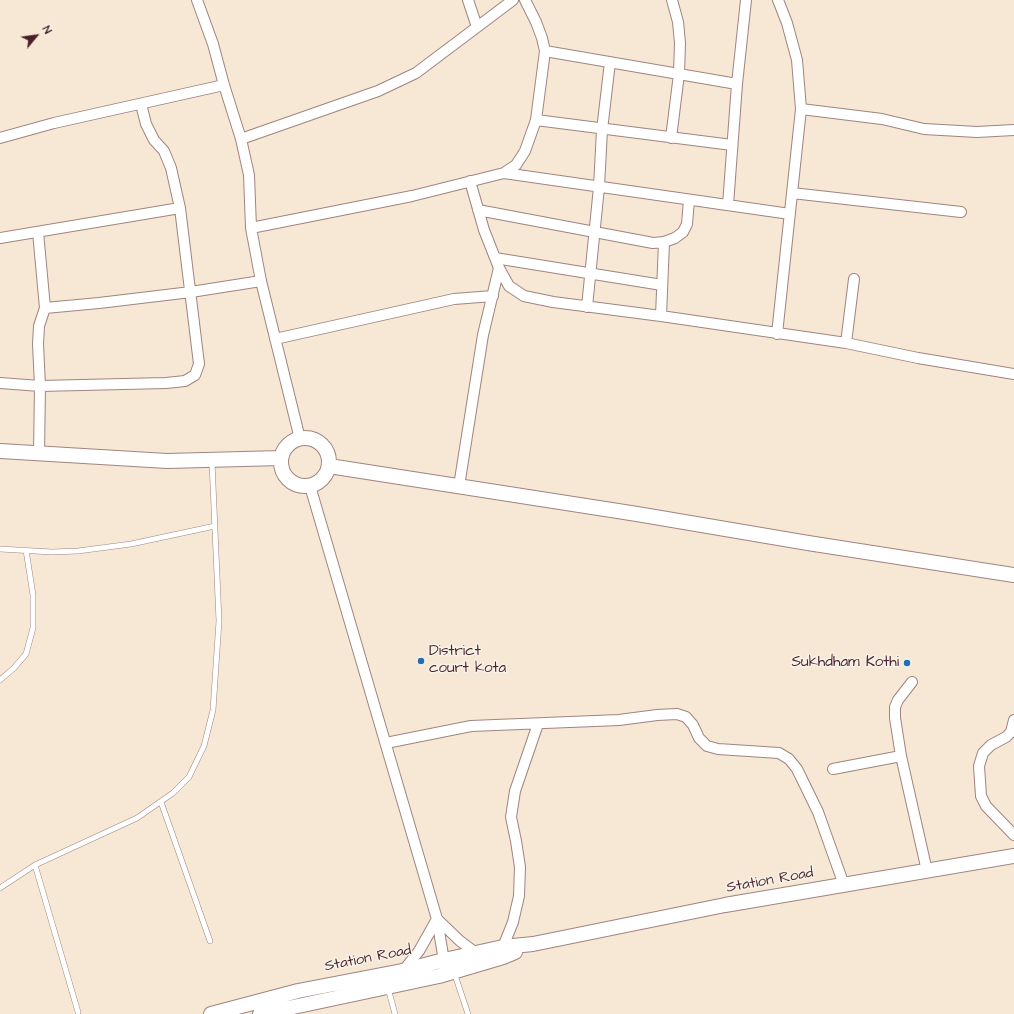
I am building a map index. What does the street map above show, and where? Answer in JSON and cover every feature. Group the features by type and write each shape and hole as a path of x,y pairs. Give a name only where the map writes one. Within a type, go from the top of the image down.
{"street":[{"path":"197,0 213,44 241,139 249,175 251,228 261,281 300,439"},
{"path":"468,0 477,27"},
{"path":"241,139 378,91 416,73 513,0"},
{"path":"251,228 412,196 504,173 516,165 525,151 536,120 544,51 542,38 525,0"},
{"path":"671,138 679,74 680,43 678,22 672,0"},
{"path":"728,205 737,84 746,0"},
{"path":"777,334 802,109 797,60 787,23 778,0"},
{"path":"544,51 737,84"},
{"path":"587,307 599,186 602,130 610,62"},
{"path":"0,138 54,123 224,85"},
{"path":"0,383 40,386 166,383 186,381 195,374 199,364 180,208 174,178 164,151 154,140 146,124 141,104"},
{"path":"802,109 882,119 924,129 977,132 1014,130"},
{"path":"536,120 602,130 732,145"},
{"path":"504,173 790,214"},
{"path":"470,182 484,230 499,268 509,286 524,296 587,307 661,316 846,343 918,358 1014,374"},
{"path":"792,193 961,212"},
{"path":"478,210 653,243 664,242 675,238 683,232 686,224 689,200"},
{"path":"0,238 180,208"},
{"path":"38,232 45,308 39,326 38,338 40,386 39,453"},
{"path":"661,316 664,242"},
{"path":"495,258 662,285"},
{"path":"459,486 483,336 499,268"},
{"path":"846,343 854,279"},
{"path":"45,308 99,304 261,281"},
{"path":"275,339 454,299 493,296"},
{"path":"309,438 318,442 324,448 328,457 328,466 325,475 319,482 310,486 301,486 292,482 285,476 281,467 281,458 285,449 291,442 309,438"},
{"path":"0,451 167,461 281,458"},
{"path":"328,466 1014,575"},
{"path":"310,486 437,919 448,968"},
{"path":"912,682 898,700 895,707 895,718 901,756 927,871"},
{"path":"386,743 471,726 619,720 677,714 686,717 693,725 699,738 707,746 718,749 779,753 789,759 808,789 818,812 844,885"},
{"path":"1014,720 1011,732 1006,737 991,745 984,753 979,766 981,796 986,806 1014,835"},
{"path":"503,947 519,896 520,867 511,817 515,791 538,724"},
{"path":"834,769 901,756"},
{"name":"Station Road","path":"211,1014 298,991 402,971 448,968 476,953 503,947 533,944 725,905 1014,856"},
{"path":"437,919 460,941 476,953"},
{"path":"402,971 419,951 437,919"},
{"name":"Station Road","path":"260,1014 293,1010 387,986 448,968 503,957 533,944"}],"lane":[{"path":"0,888 35,865 136,818 173,793 189,777 204,746 213,710 219,621 212,461"},
{"path":"0,549 52,552 78,551 131,544 215,526"},
{"path":"0,680 14,668 26,654 33,628 32,594 26,550"},
{"path":"161,802 210,941"},
{"path":"35,865 78,1012"},
{"path":"448,968 468,1014"},
{"path":"387,986 395,1014"}],"place":[{"name":"District court kota","path":"421,661"},
{"name":"Sukhdham Kothi","path":"907,663"}]}
